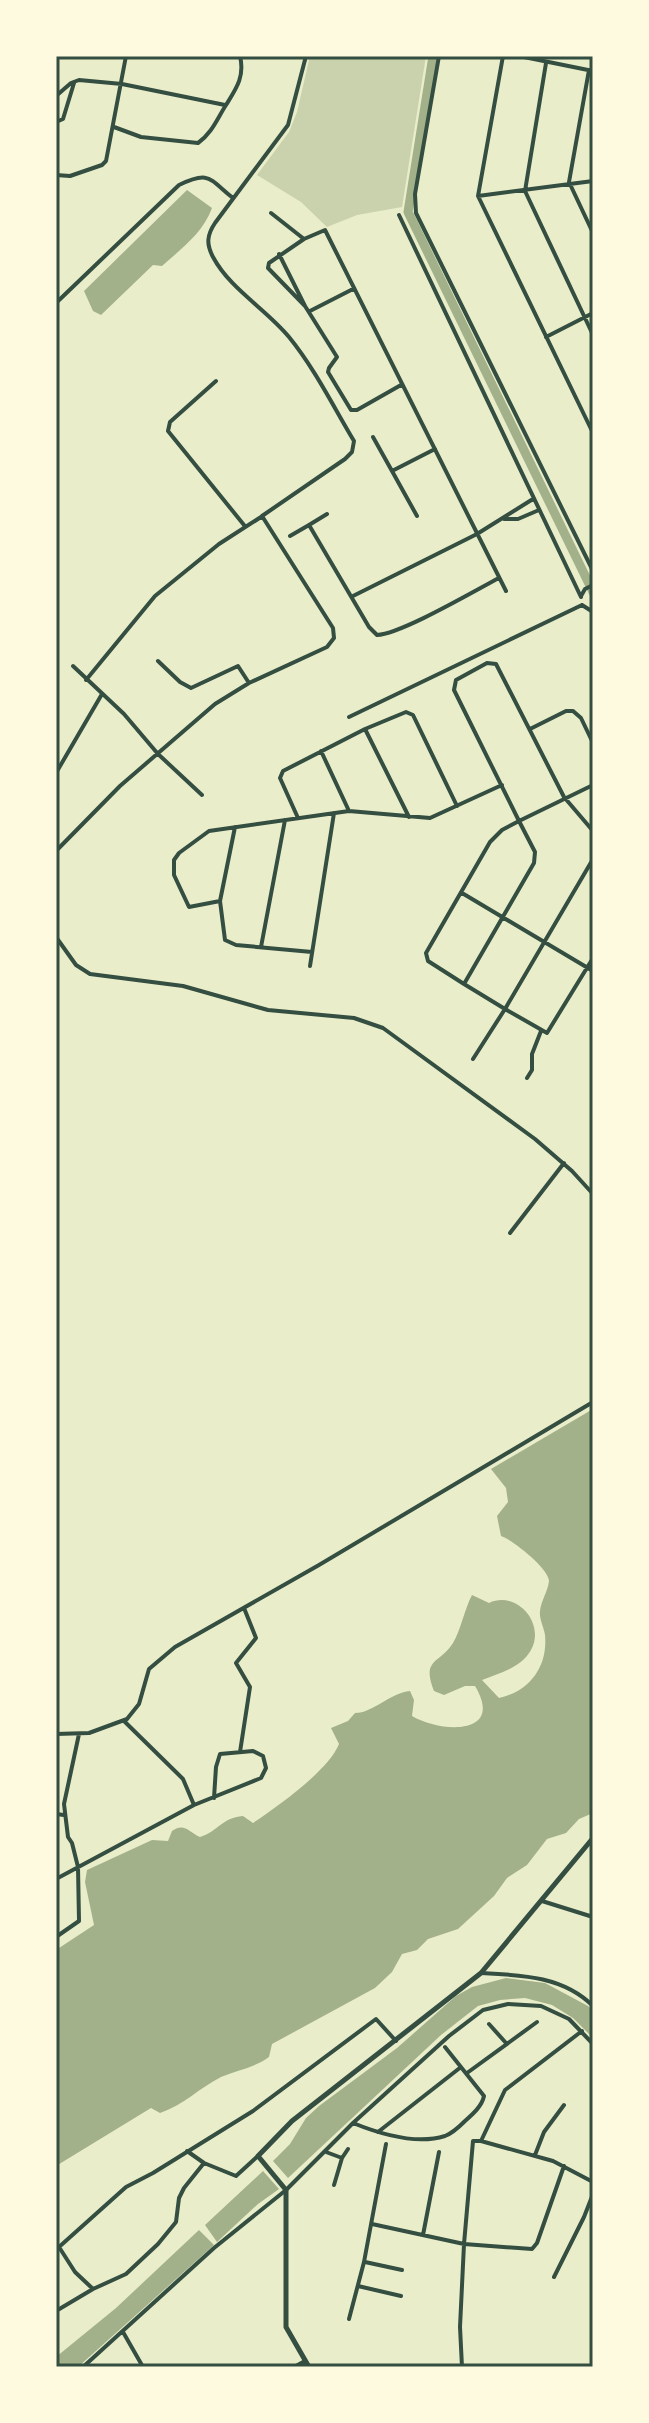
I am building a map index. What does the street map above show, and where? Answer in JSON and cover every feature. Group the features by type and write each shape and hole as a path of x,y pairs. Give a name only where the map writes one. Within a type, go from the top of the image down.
{"street":[{"path":"56,175 70,176 106,161 126,56"},
{"path":"114,127 141,137 198,143 214,127 236,92 240,81 240,56 230,56"},
{"path":"86,680 155,596 244,525 262,516 352,452 354,441 320,382 288,337 226,275 207,243 209,232 288,125 306,56"},
{"path":"439,56 415,194 416,213 593,571"},
{"path":"503,56 478,196 593,433"},
{"path":"519,56 591,71 569,185 593,233"},
{"path":"546,63 524,189 593,335"},
{"path":"56,122 64,117 74,80"},
{"path":"56,96 74,80 122,84 225,105"},
{"path":"56,303 179,185 197,176 206,177 233,198"},
{"path":"478,196 593,181"},
{"path":"271,213 302,240"},
{"path":"399,215 533,499 582,594 582,605"},
{"path":"401,385 353,411 328,372 337,357 310,311 269,269 270,261 302,240 326,231 506,591"},
{"path":"279,254 305,306"},
{"path":"310,311 353,289"},
{"path":"546,337 593,313"},
{"path":"216,381 170,422 168,431 244,525"},
{"path":"373,437 417,516"},
{"path":"392,471 435,449"},
{"path":"353,596 477,534 533,499"},
{"path":"504,519 518,519 539,510"},
{"path":"290,536 327,514"},
{"path":"56,851 120,786 211,707 249,683 327,647 333,641 335,633 262,516"},
{"path":"309,525 369,627 377,635 385,634 499,578"},
{"path":"582,594 593,585"},
{"path":"582,605 591,612 593,620"},
{"path":"349,717 582,605"},
{"path":"158,661 191,688 238,666 249,683"},
{"path":"464,984 534,863 535,852 454,690 456,680 487,663 496,664 564,797 593,831"},
{"path":"73,666 202,795"},
{"path":"56,773 102,694"},
{"path":"530,729 566,711 573,711 581,718 593,743"},
{"path":"298,819 281,774 401,712 410,712 457,806"},
{"path":"365,729 409,818"},
{"path":"321,751 349,811"},
{"path":"220,901 189,907 174,875 174,860 179,853 209,831 349,811 430,818 502,785"},
{"path":"593,785 564,797 495,835 425,956 432,964 541,1031 549,1031 590,970 593,958"},
{"path":"310,966 334,813"},
{"path":"261,947 285,820"},
{"path":"235,827 220,901 225,940 236,945 312,952"},
{"path":"56,839 62,844"},
{"path":"473,1059 593,859"},
{"path":"462,893 590,970"},
{"path":"56,937 76,965 90,974 183,986 280,1012 354,1018 372,1023 396,1036 564,1163 593,1194"},
{"path":"527,1078 532,1070 532,1054 541,1031"},
{"path":"510,1233 564,1163"},
{"path":"56,1734 79,1734 124,1721 135,1711 149,1669 155,1661 593,1402"},
{"path":"240,1752 250,1687 236,1663 256,1640 244,1608"},
{"path":"124,1721 183,1779 194,1805"},
{"path":"56,1937 79,1921 78,1867 64,1815 79,1734"},
{"path":"56,1879 194,1805 214,1798 252,1783 263,1776 266,1768 263,1756 253,1751 222,1754 219,1757 214,1798"},
{"path":"56,1796 65,1799"},
{"path":"56,1814 64,1815"},
{"path":"187,2151 204,2163 236,2176 292,2121 481,1973 593,1838"},
{"path":"540,1900 593,1917"},
{"path":"481,1973 523,1975 553,1981 574,1991 593,2006"},
{"path":"83,2367 214,2248 286,2189 449,2036 483,2010 508,2004 541,2006 569,2019 593,2044"},
{"path":"93,2289 58,2249 126,2187 253,2111 376,2019 396,2041"},
{"path":"467,2073 537,2022"},
{"path":"489,2024 506,2043"},
{"path":"481,2141 505,2090 582,2031"},
{"path":"353,2123 378,2132 422,2138 452,2133 484,2099 445,2047"},
{"path":"378,2132 461,2066"},
{"path":"535,2155 544,2132 564,2105"},
{"path":"462,2367 460,2327 464,2244 473,2141 535,2155 593,2182"},
{"path":"349,2319 364,2262 386,2144"},
{"path":"334,2185 348,2149"},
{"path":"326,2152 342,2158"},
{"path":"423,2235 439,2152"},
{"path":"258,2156 286,2189 286,2327 309,2367"},
{"path":"56,2311 126,2274 168,2234 177,2218 179,2198 204,2163"},
{"path":"372,2224 464,2244 532,2249 537,2243 564,2166"},
{"path":"554,2277 593,2194"},
{"path":"364,2262 402,2270"},
{"path":"358,2286 401,2296"},
{"path":"123,2332 143,2367"},
{"path":"294,2367 305,2361"}],"shaded area":[{"path":"310,56 426,56 402,207 357,215 327,227 301,202 257,175 289,132"},
{"path":"187,190 212,208 197,233 162,266 153,265 101,315 93,311 84,291"},
{"path":"593,1409 593,1813 579,1819 566,1833 547,1839 527,1865 507,1878 494,1896 458,1929 428,1939 417,1950 402,1954 392,1972 375,1988 272,2044 269,2057 263,2061 221,2077 169,2110 160,2113 151,2108 56,2166 56,1950 94,1925 85,1882 87,1870 152,1840 168,1841 176,1828 186,1829 200,1837 236,1817 243,1816 253,1823 301,1787 324,1765 339,1744 331,1728 348,1721 355,1713 368,1710 396,1695 410,1691 414,1700 412,1716 424,1722 453,1727 476,1722 482,1714 482,1702 475,1686 465,1686 444,1695 434,1691 430,1673 434,1662 453,1643 472,1595 489,1603 499,1600 518,1605 526,1612 535,1629 531,1650 522,1661 482,1680 499,1698 520,1690 528,1683 535,1676 543,1657 545,1635 540,1611 549,1581 543,1569 530,1556 501,1536 497,1516 508,1502 506,1488 491,1469"},
{"path":"506,1978 545,1983 588,2006 593,2010 593,2038 573,2018 552,2005 525,1998 478,2006 441,2035 288,2178 273,2161 319,2106 397,2048 456,1996 472,1987"},
{"path":"263,2171 279,2189 217,2242 205,2225"},
{"path":"199,2230 214,2245 78,2367 56,2367 56,2357 116,2308"}],"waterway":[{"path":"433,56 408,212 593,592"}]}
